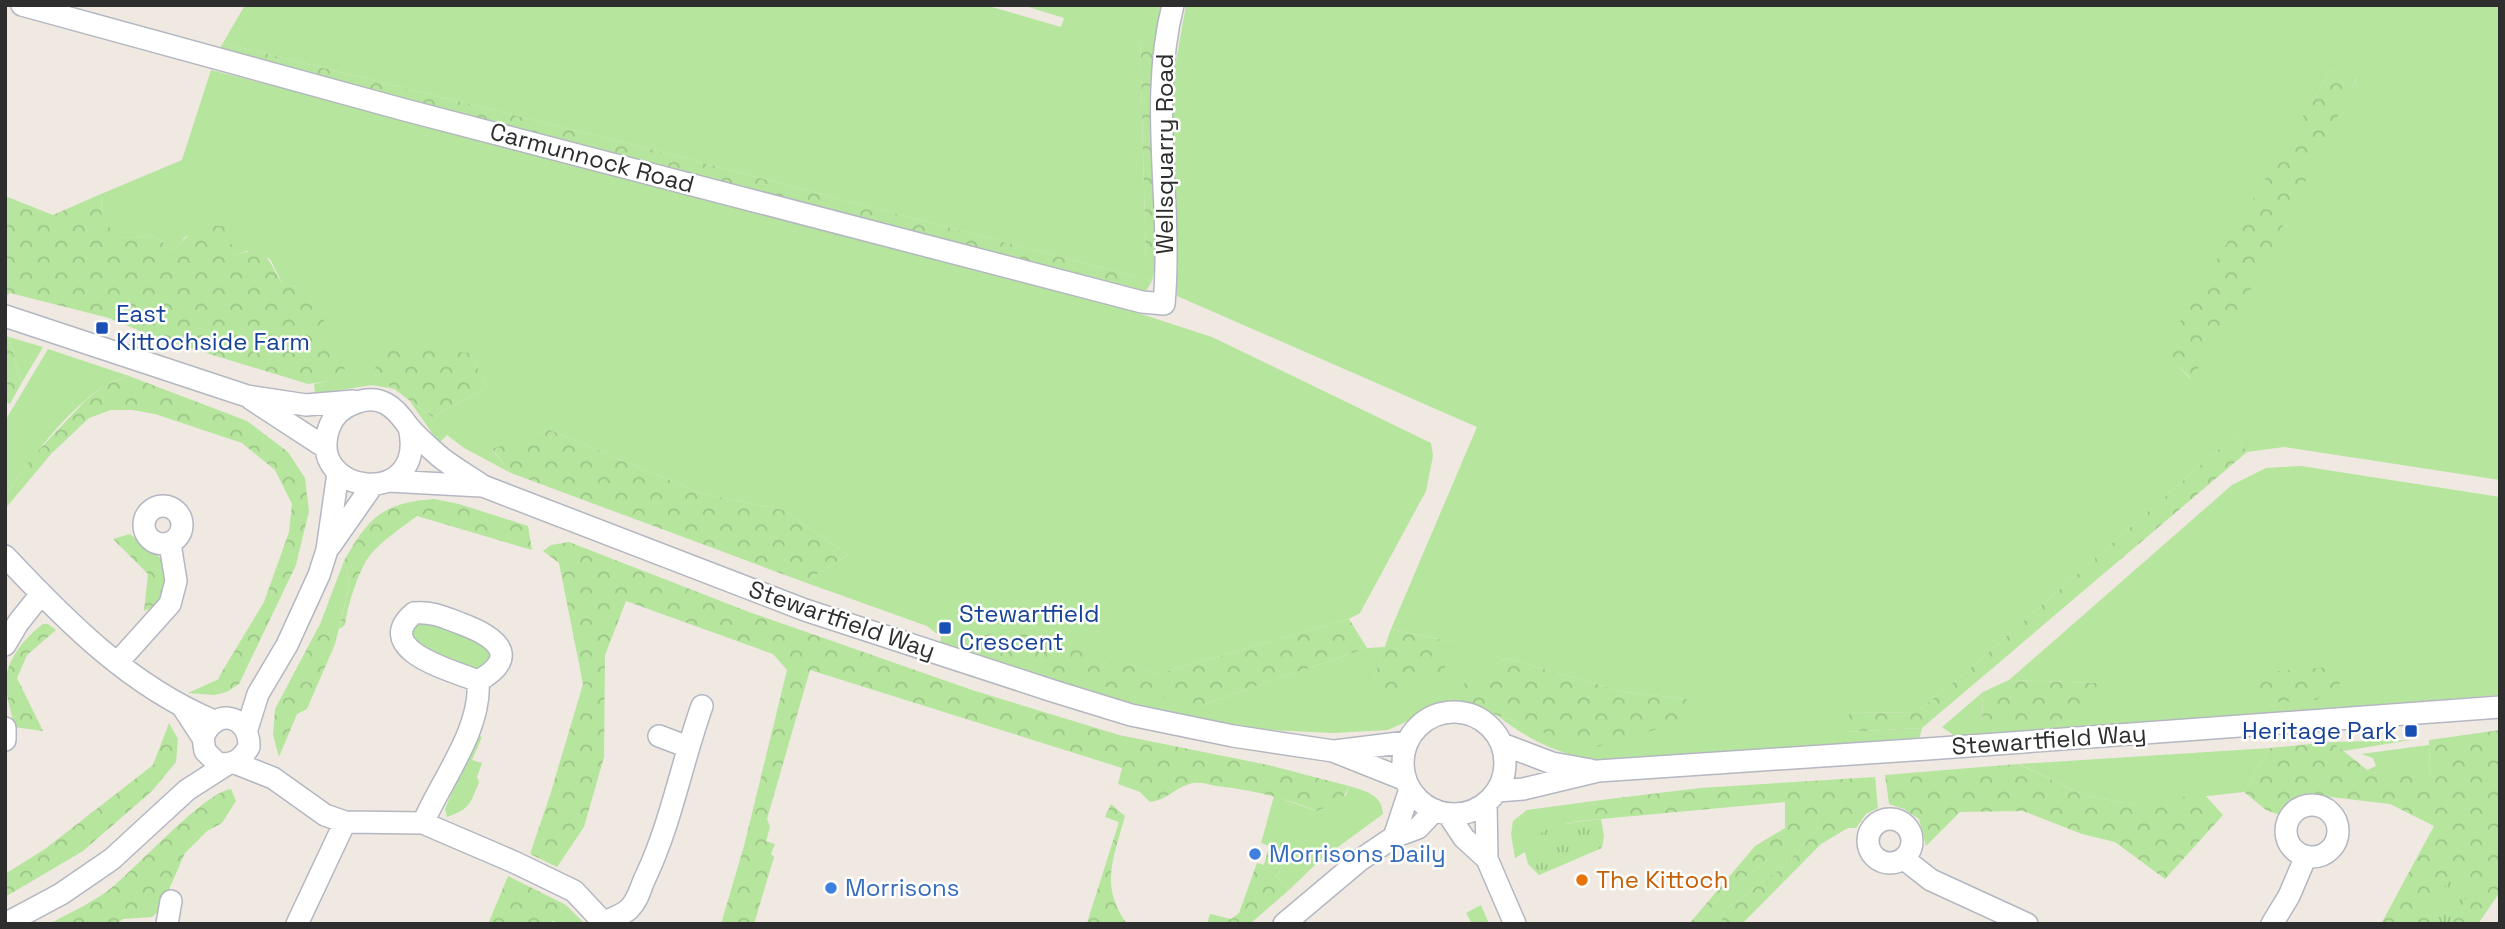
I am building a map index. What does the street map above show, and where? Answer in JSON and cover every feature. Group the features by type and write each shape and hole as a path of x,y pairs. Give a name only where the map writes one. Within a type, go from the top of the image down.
{"street":[{"name":"Carmunnock Road","path":"22,5 405,110 1142,302 1164,304"},
{"name":"Wellsquarry Road","path":"1164,304 1162,108 1166,32 1173,5"},
{"path":"5,316 247,396 306,405 384,402 403,416 409,426 412,439 407,463 381,483 327,550"},
{"path":"247,396 326,447"},
{"path":"360,401 338,412 326,435 326,447 330,461 338,473 354,483 381,483"},
{"name":"Stewartfield Way","path":"409,426 440,457 483,486 805,610 1053,691 1131,715 1233,736 1333,751 1407,742"},
{"path":"187,790 225,734 258,694 287,645 327,550 338,473"},
{"name":"Stewartfield Way","path":"381,483 483,486"},
{"path":"117,663 170,604 176,581 170,544"},
{"path":"5,556 80,634 117,663 225,734 273,778 325,815 345,822 423,823 575,891 605,923 628,911 639,897 645,877 656,856 702,706"},
{"path":"5,645 41,594"},
{"path":"423,823 438,789 449,775 478,711 478,681"},
{"name":"Stewartfield Way","path":"1492,797 1598,771 2500,706"},
{"path":"1394,837 1408,785 1403,761 1407,742 1423,722 1435,715 1448,712 1475,716 1486,723 1502,744 1505,768 1492,797 1487,859"},
{"path":"5,728 5,740"},
{"path":"5,924 61,894 112,859 187,790 243,758 225,734"},
{"path":"225,734 210,758 273,778"},
{"path":"659,736 688,747"},
{"name":"Stewartfield Way","path":"1502,744 1552,763 1598,771"},
{"name":"Stewartfield Way","path":"1333,751 1408,785"},
{"path":"1408,785 1424,805 1442,812 1465,813 1492,797"},
{"path":"1284,924 1360,860 1394,837 1418,828 1442,812"},
{"path":"1442,812 1487,859 1515,924"},
{"path":"297,924 345,822"},
{"path":"2272,924 2289,896 2306,856"},
{"path":"1904,859 1931,880 2027,924"},
{"path":"167,924 171,901"}],"green space":[{"path":"245,5 985,5 1061,27 1064,18 1022,5 1164,5 1157,44 1140,37 1146,263 1155,268 1152,281 654,150 223,43"},
{"path":"1186,5 2500,5 2500,480 2284,447 2247,452 2235,435 1917,712 1849,713 1847,732 1922,728 1919,739 1620,761 1581,757 1535,740 1498,716 1522,724 1687,699 1624,692 1506,658 1444,697 1460,703 1434,709 1388,730 1333,733 1270,730 1189,717 1100,695 940,645 941,637 927,626 804,582 848,555 784,510 700,493 550,430 492,450 511,473 464,448 447,435 439,443 409,400 432,417 488,387 469,353 374,374 395,389 372,385 315,394 314,384 343,378 307,290 282,283 270,259 247,251 235,255 186,236 175,250 151,235 123,237 102,219 101,194 182,160 211,70 1107,303 1212,337 1431,443 1433,456 1426,491 1360,613 1349,619 1157,674 975,611 1202,705 1367,648 1385,647 1373,681 1352,704 1452,642 1391,629 1477,427 1177,296 1172,84","holes":["2330,71 2357,79 2190,378 2163,352"]},
{"path":"1140,36 1157,44 1155,268 1146,263"},
{"path":"223,43 654,150 1152,281 1146,291 218,51"},
{"path":"2330,71 2357,78 2246,299 2191,378 2162,352"},
{"path":"101,194 102,219 123,237 151,235 175,250 186,238 203,227 226,226 235,255 246,252 260,253 269,261 282,283 307,290 346,360 343,379 308,384 157,338 109,318 10,293 5,297 5,196 53,215"},
{"path":"5,336 9,337 21,384 10,404 5,402"},
{"path":"9,337 43,347 21,384"},
{"path":"381,345 469,353 488,387 432,417 374,374"},
{"path":"48,349 129,376 107,384 76,408 38,451 5,496 5,421"},
{"path":"129,376 247,421 288,452 305,478 309,511 296,565 239,684 227,692 215,689 220,675 264,602 289,532 292,504 275,470 242,443 155,414 111,410 89,418 51,454 5,509 5,496 33,456 86,400 106,384"},
{"path":"550,430 700,493 784,510 848,555 804,582 511,473 492,449"},
{"path":"2235,435 2247,452 1922,728 1846,732 1849,713 1917,712"},
{"path":"2301,466 2500,497 2500,695 1956,737 1942,727 1983,692 1982,725 2098,683 2009,680 2232,485 2266,468"},
{"path":"434,499 528,526 532,550 417,516 381,543 371,554 354,588 345,625 339,629 350,583 344,561 361,533 389,509"},
{"path":"130,534 163,560 169,570 162,604 144,611 148,574 113,539"},
{"path":"569,542 749,612 972,690 1119,735 1268,765 1349,786 1340,800 1316,811 1267,795 1199,783 1184,786 1150,802 1140,792 1118,784 1122,768 810,670 767,819 770,827 766,841 775,844 771,854 774,857 754,924 721,924 744,846 787,670 773,654 626,601 605,655 604,757 584,827 557,867 530,854 583,684 559,563 543,551 551,545"},
{"path":"344,561 350,583 335,644 319,627"},
{"path":"975,610 1157,674 1349,619 1367,648 1202,705 1051,676 986,650"},
{"path":"429,619 485,643 490,649 489,663 476,670 418,647 412,640 413,625"},
{"path":"43,624 56,630 27,655 17,678 43,731 14,727 6,689 8,670 20,647"},
{"path":"319,626 335,644 307,709 297,714 279,757 273,735 275,709"},
{"path":"1391,629 1452,642 1444,671 1350,705 1373,681"},
{"path":"1506,658 1624,692 1687,699 1698,717 1586,750 1522,724 1443,697"},
{"path":"2342,666 2343,681 2316,700 2277,702 2257,687 2255,673"},
{"path":"219,679 215,689 227,692 214,695 188,693"},
{"path":"2009,680 2098,683 2081,716 2040,723 1982,725 1983,692"},
{"path":"169,723 178,739 176,762 152,791 83,851 5,897 5,874 45,849 153,765"},
{"path":"2500,730 2500,892 2478,924 2381,924 2434,826 2390,804 2314,795 2294,798 2280,815 2266,810 2244,792 2270,748 2332,742 2370,772 2430,778 2429,740"},
{"path":"477,735 482,737 472,760 482,763 477,777 479,782 468,805 447,817 445,809"},
{"path":"2411,740 2343,751 2332,742"},
{"path":"2429,745 2430,779 2370,772 2367,770 2376,766 2373,758 2361,754"},
{"path":"2270,748 2244,792 2132,804 2086,796 2019,764"},
{"path":"2018,764 2086,796 2132,804 2204,794 2223,815 2165,879 2115,842 2082,834 2023,811 1960,812 1926,846 1919,819 1904,809 1889,804 1885,775"},
{"path":"1875,777 1878,808 1866,814 1856,828 1848,828 1821,844 1742,924 1720,924 1724,911 1784,866 1817,830 1819,820 1811,822 1759,867 1728,889 1697,924 1689,924 1755,846 1785,828 1785,802 1579,821 1579,809 1601,800 1700,788"},
{"path":"1349,786 1376,798 1383,814 1319,861 1289,890 1276,876 1287,858 1272,839 1269,846 1261,843 1274,796 1316,811 1346,795"},
{"path":"231,789 236,801 222,823 207,831 185,853 160,910 152,917 123,919 116,924 49,924 110,889 204,803"},
{"path":"1601,800 1579,809 1579,821 1555,827 1540,835 1525,852 1515,858 1511,834 1513,821 1527,810"},
{"path":"1111,804 1125,816 1113,858 1111,884 1118,910 1127,924 1087,923 1119,822 1105,817"},
{"path":"1601,819 1604,836 1602,848 1539,875 1528,864 1525,852 1537,835 1557,826"},
{"path":"1819,820 1817,830 1784,866 1724,911 1720,924 1697,924 1728,889 1759,867 1811,821"},
{"path":"1271,839 1287,844 1287,858 1276,876 1289,890 1250,924 1207,924 1210,914 1231,919 1239,913 1257,863 1264,865"},
{"path":"2456,868 2474,884 2451,924 2442,924 2429,912"},
{"path":"508,876 566,905 550,924 488,924"},
{"path":"566,905 585,924 557,924 553,920"},
{"path":"1481,905 1489,924 1472,924 1466,913"}],"place":[{"name":"East Kittochside Farm","path":"102,328"},
{"name":"Stewartfield Crescent","path":"945,628"},
{"name":"Heritage Park","path":"2411,731"},
{"name":"Morrisons Daily","path":"1255,854"},
{"name":"The Kittoch","path":"1582,880"},
{"name":"Morrisons","path":"831,888"}]}
